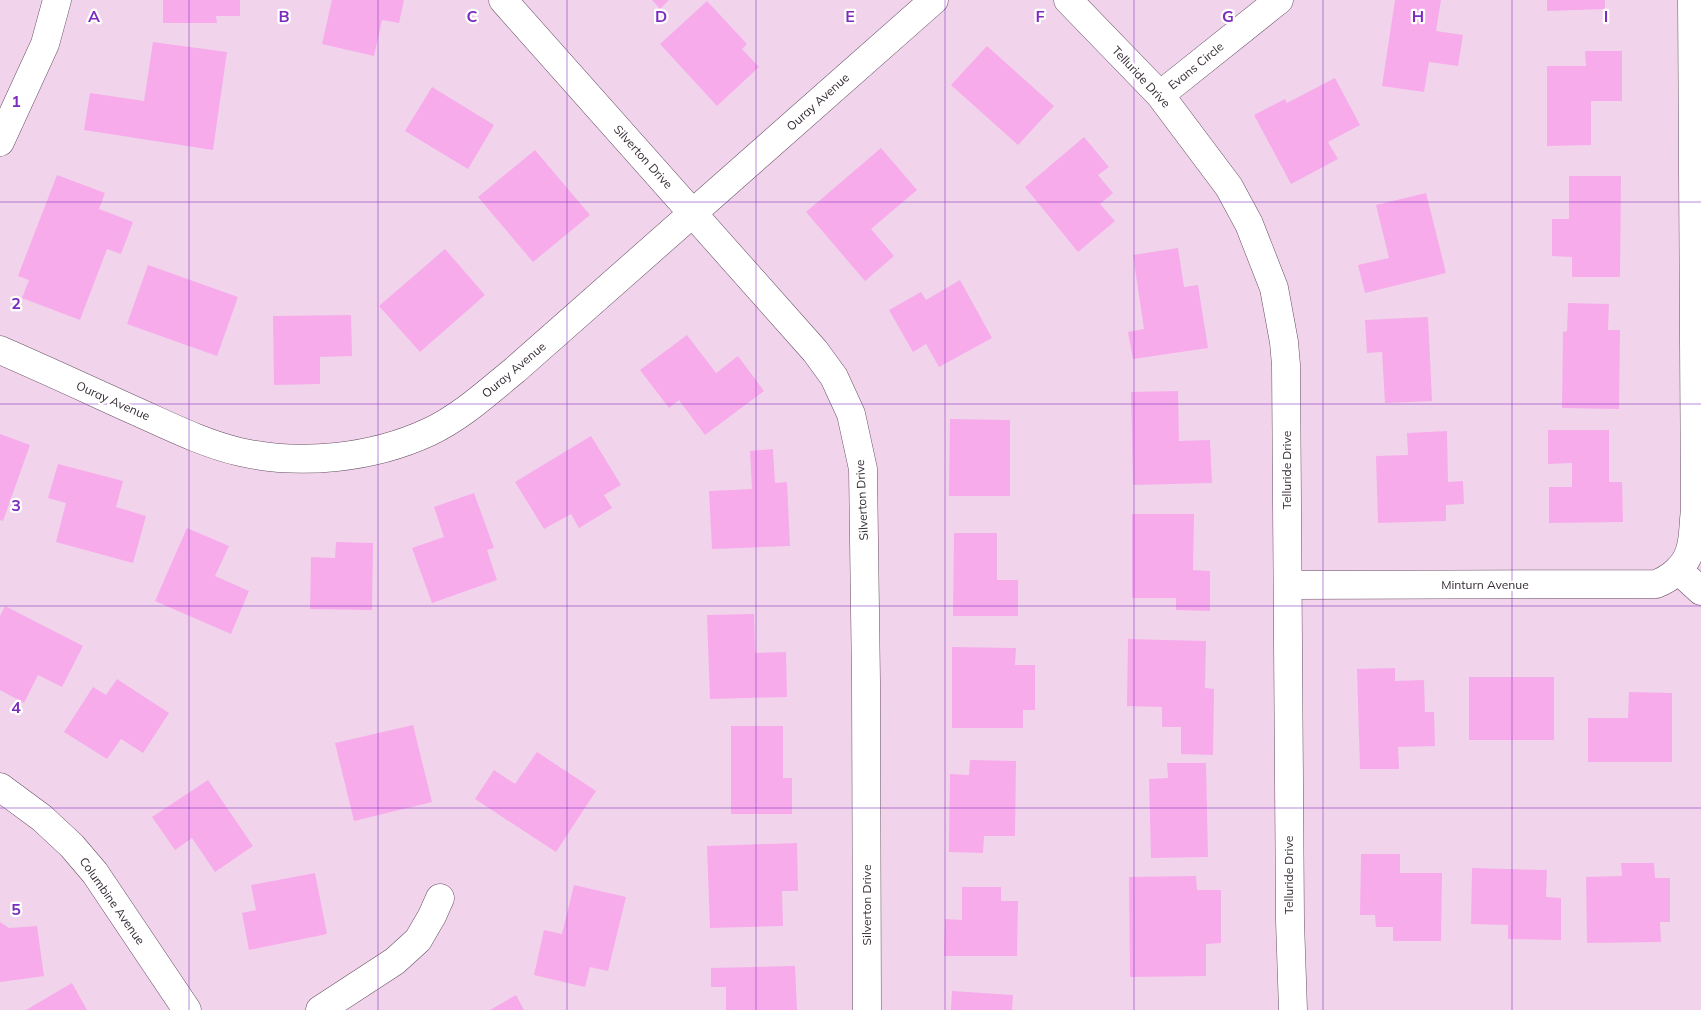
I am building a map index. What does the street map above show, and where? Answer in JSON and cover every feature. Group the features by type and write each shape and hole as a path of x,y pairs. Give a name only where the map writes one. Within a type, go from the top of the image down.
{"street":[{"path":"0,142 45,44 57,0"},
{"name":"Silverton Drive","path":"503,0 815,351 834,377 851,414 863,469 867,1010"},
{"name":"Ouray Avenue","path":"0,350 194,438 241,452 288,458 332,457 376,450 408,441 431,431 465,411 523,364 934,0"},
{"name":"Telluride Drive","path":"1068,0 1160,95 1229,187 1249,224 1274,288 1284,342 1286,365 1290,911 1293,1010"},
{"name":"Evans Circle","path":"1160,95 1279,0"},
{"path":"1692,0 1694,511 1690,551 1678,570 1701,591"},
{"name":"Minturn Avenue","path":"1288,585 1656,584 1667,580 1678,570"},
{"name":"Columbine Avenue","path":"0,787 42,818 72,846 95,873 187,1010"},
{"path":"320,1010 395,961 418,940 440,898"}],"building":[{"path":"163,0 240,0 240,16 216,16 217,23 163,23"},
{"path":"332,0 404,0 399,23 382,20 374,56 322,44"},
{"path":"652,0 669,0 660,9"},
{"path":"1395,0 1441,0 1436,31 1463,35 1458,66 1429,62 1424,92 1382,86"},
{"path":"1547,0 1605,0 1605,9 1547,11"},
{"path":"707,1 747,44 742,49 759,67 717,106 660,44"},
{"path":"153,42 227,52 213,150 84,130 90,93 144,101"},
{"path":"987,46 1054,106 1018,145 951,85"},
{"path":"1585,51 1622,51 1622,101 1591,101 1591,145 1547,146 1547,66 1586,66"},
{"path":"1335,78 1360,125 1328,142 1338,159 1291,184 1254,115 1285,99 1287,103"},
{"path":"432,87 494,125 468,169 405,131"},
{"path":"1084,137 1109,167 1098,175 1113,193 1100,204 1115,221 1078,252 1025,187"},
{"path":"881,148 917,190 871,229 894,256 865,281 806,212"},
{"path":"535,150 590,215 533,262 478,197"},
{"path":"57,175 105,193 99,209 133,222 121,254 107,249 80,320 22,298 29,280 18,276"},
{"path":"1569,176 1621,176 1620,277 1572,277 1572,257 1552,256 1552,219 1569,219"},
{"path":"1426,193 1446,273 1365,293 1358,265 1389,258 1376,205"},
{"path":"1178,248 1184,287 1198,285 1208,348 1133,359 1128,332 1144,329 1133,255"},
{"path":"445,249 485,295 420,352 379,306"},
{"path":"148,265 238,297 217,356 127,324"},
{"path":"960,280 992,338 939,367 926,344 913,352 889,310 921,292 926,300"},
{"path":"1568,303 1609,304 1608,330 1620,330 1619,409 1562,408 1563,332 1567,331"},
{"path":"351,315 352,356 320,357 320,384 274,385 273,316"},
{"path":"1428,317 1432,401 1385,403 1382,352 1367,353 1365,320"},
{"path":"687,335 716,373 738,356 764,391 705,435 679,400 669,408 640,370"},
{"path":"1178,391 1179,441 1210,440 1212,483 1133,485 1131,392"},
{"path":"950,419 1010,420 1010,496 949,496"},
{"path":"1548,430 1609,430 1609,482 1622,482 1623,522 1549,523 1549,487 1572,487 1572,463 1548,464"},
{"path":"1447,431 1448,482 1463,481 1464,504 1446,505 1446,521 1378,523 1376,456 1408,455 1407,433"},
{"path":"0,434 30,445 3,521 0,520"},
{"path":"591,436 621,485 604,495 612,508 579,528 571,514 544,529 515,482"},
{"path":"773,449 775,483 787,482 790,546 712,549 709,491 752,489 750,451"},
{"path":"58,464 123,481 116,507 146,516 133,563 56,542 66,503 48,498"},
{"path":"474,493 494,548 487,550 497,580 432,603 412,548 444,537 434,507"},
{"path":"1132,514 1194,514 1193,570 1210,571 1210,611 1176,610 1176,598 1132,598"},
{"path":"187,528 229,546 215,576 249,591 231,634 155,601"},
{"path":"954,533 997,533 997,580 1018,580 1018,616 953,616"},
{"path":"336,542 373,543 372,610 310,609 311,557 335,558"},
{"path":"5,606 83,646 62,687 38,675 24,703 0,690 0,616"},
{"path":"754,614 755,653 786,652 787,697 710,699 707,615"},
{"path":"1128,639 1206,641 1205,688 1214,689 1213,755 1181,754 1181,727 1162,727 1162,707 1127,706"},
{"path":"952,647 1016,648 1015,665 1035,665 1035,710 1023,710 1023,728 952,728"},
{"path":"1395,668 1395,681 1424,680 1425,712 1434,712 1435,746 1398,747 1399,769 1360,769 1357,669"},
{"path":"1469,677 1554,677 1554,740 1469,740"},
{"path":"117,679 169,713 143,753 121,739 107,759 64,732 93,687 106,695"},
{"path":"1629,692 1672,693 1672,762 1588,762 1588,718 1628,718"},
{"path":"413,725 432,802 354,821 335,743"},
{"path":"731,726 783,726 783,778 792,778 792,814 731,814"},
{"path":"537,752 596,791 556,852 475,799 494,770 515,784"},
{"path":"970,760 1016,761 1015,836 984,836 983,853 949,852 950,774 969,775"},
{"path":"1167,763 1206,763 1208,857 1151,858 1149,779 1168,778"},
{"path":"208,780 253,846 215,872 192,838 175,850 152,817"},
{"path":"797,843 798,891 782,891 783,926 710,928 707,846"},
{"path":"1361,854 1400,854 1400,873 1442,873 1441,941 1393,941 1393,927 1376,927 1375,915 1360,915"},
{"path":"1621,863 1654,863 1655,878 1670,878 1670,922 1660,922 1661,942 1587,943 1586,877 1622,876"},
{"path":"1472,868 1547,870 1546,897 1561,898 1561,940 1508,939 1508,925 1471,924"},
{"path":"315,873 327,934 249,950 242,913 256,910 251,885"},
{"path":"1196,876 1197,890 1221,890 1221,943 1206,944 1206,976 1130,977 1129,877"},
{"path":"574,885 626,897 608,971 590,967 585,987 534,975 544,930 562,934"},
{"path":"962,887 1001,887 1001,901 1018,901 1017,956 944,956 945,919 962,920"},
{"path":"0,922 9,928 37,926 44,976 0,982"},
{"path":"795,966 797,1010 726,1010 726,987 711,987 711,968"},
{"path":"72,983 87,1010 26,1010"},
{"path":"952,991 1013,995 1012,1010 951,1010"},
{"path":"516,995 524,1010 490,1010"}]}
